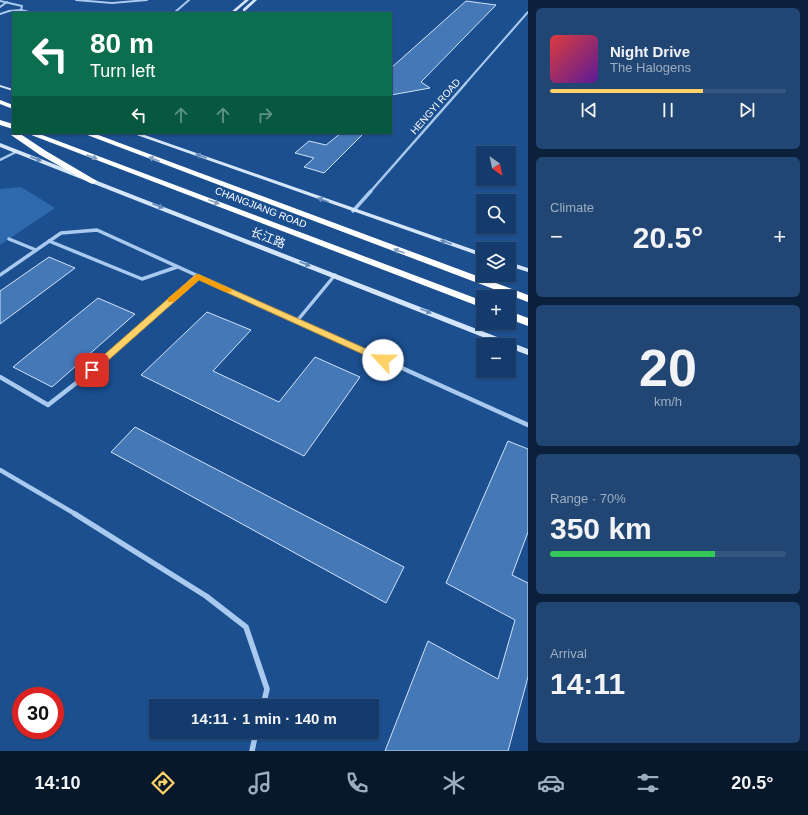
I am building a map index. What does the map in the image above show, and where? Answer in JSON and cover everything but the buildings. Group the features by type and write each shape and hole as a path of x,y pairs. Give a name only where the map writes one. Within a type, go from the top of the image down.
{"highway":[{"path":"0,96 12,99"},
{"path":"0,102 12,106"},
{"path":"1,122 12,127"},
{"path":"1,122 12,130"},
{"path":"17,134 43,153 92,181"},
{"name":"CHANGJIANG ROAD","path":"33,134 476,302"},
{"name":"CHANGJIANG ROAD","path":"89,134 528,299"},
{"path":"516,318 528,322"}],"main road":[{"path":"233,12 247,0"},
{"path":"241,12 255,0"},
{"path":"0,86 12,90"},
{"path":"137,134 476,253"},
{"name":"长江路","path":"0,145 335,275 528,352"},
{"path":"516,266 528,270"}],"street":[{"path":"76,0 100,2 136,2 147,0"},
{"path":"175,12 189,0"},
{"path":"0,1 22,6 21,10"},
{"path":"0,7 7,2"},
{"path":"0,14 9,11 21,10 28,12"},
{"name":"HENGYI ROAD","path":"354,211 528,12"},
{"path":"0,160 16,152"},
{"path":"0,275 60,233 97,230 528,425"},
{"path":"9,239 36,250"},
{"path":"49,241 142,280 177,267"},
{"path":"297,321 335,275"},
{"path":"0,377 48,404 80,380 198,276"},
{"path":"0,470 103,530 206,596 246,627 267,689 264,699"},
{"path":"252,751 255,739"}],"shaded area":[{"path":"21,187 55,208 0,245 0,189"}],"slow traffic":[{"path":"171,300 198,276 228,290"}],"route":[{"path":"92,370 198,276 383,360"}]}
